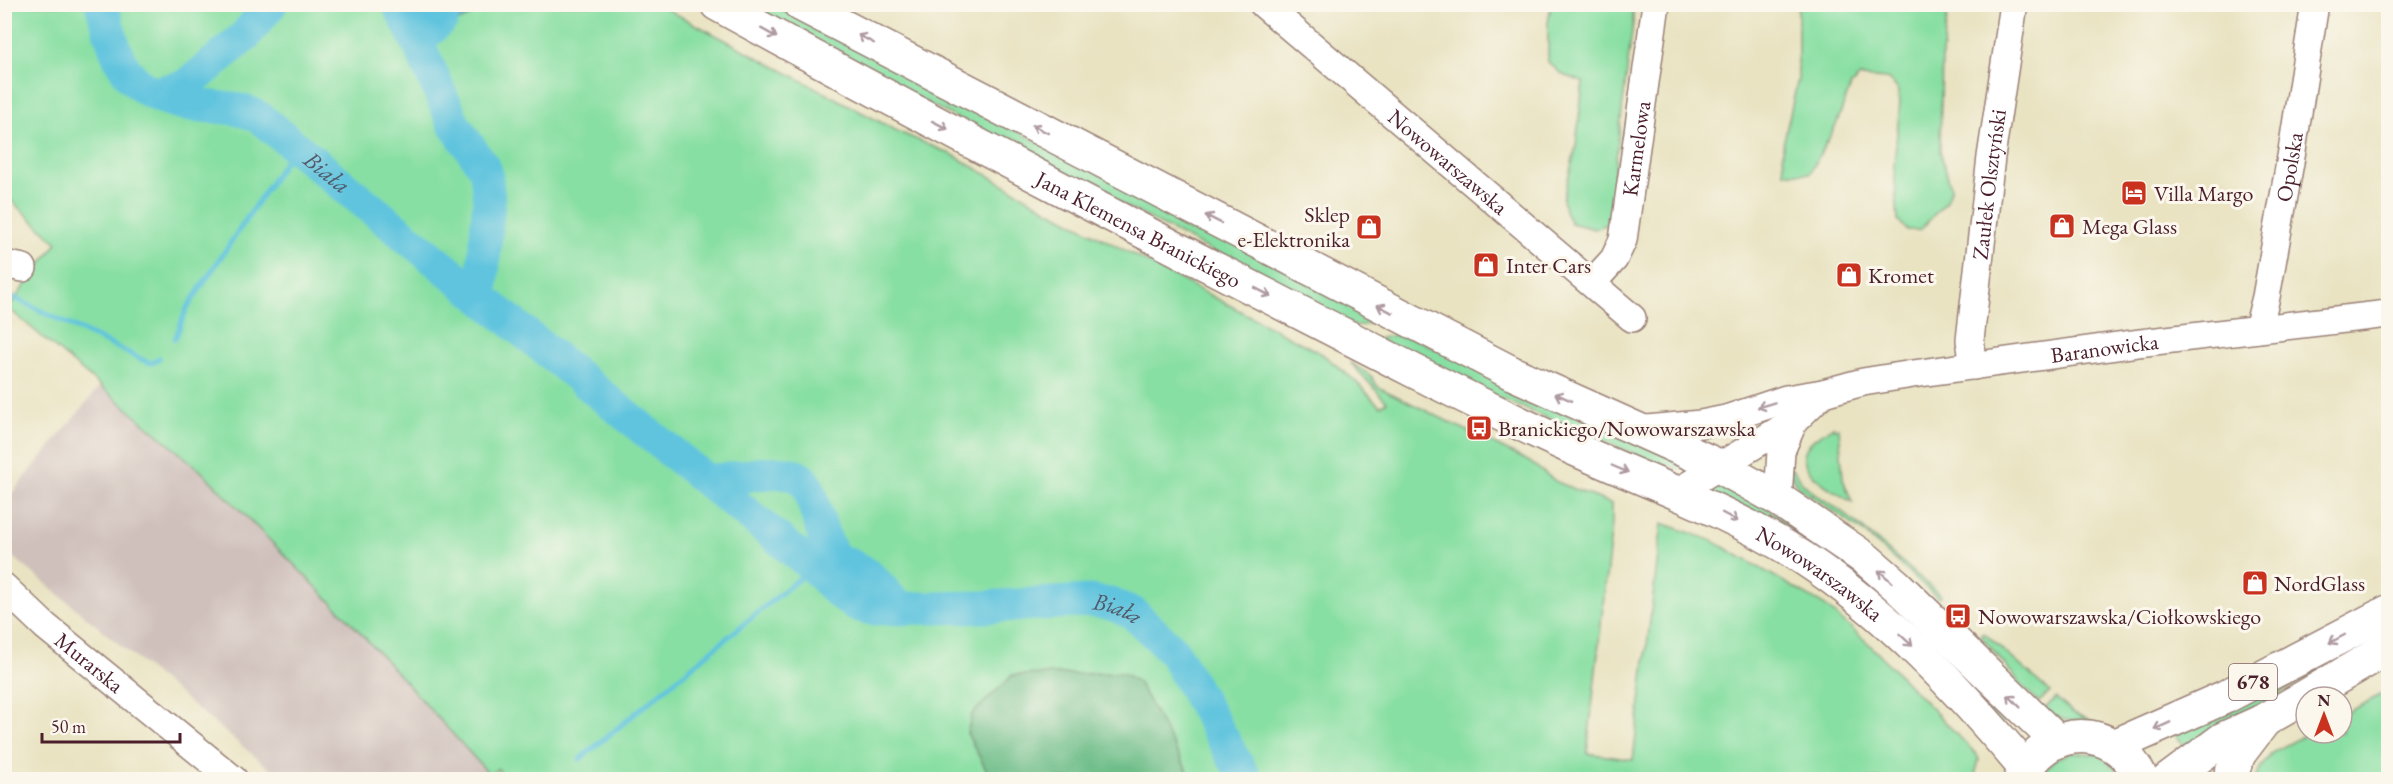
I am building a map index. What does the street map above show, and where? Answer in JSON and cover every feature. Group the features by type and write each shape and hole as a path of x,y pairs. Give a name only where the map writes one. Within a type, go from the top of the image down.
{"main road":[{"name":"Jana Klemensa Branickiego","path":"717,4 903,106 1360,344 1566,446"},
{"name":"Jana Klemensa Branickiego","path":"800,4 1512,373 1636,430"},
{"name":"Nowowarszawska","path":"1636,430 1719,466 1833,535 1888,579 2057,741"},
{"name":"Nowowarszawska","path":"1566,446 1677,492 1770,538 1805,559 1862,600 1944,677 2022,774"},
{"name":"678","path":"2114,746 2225,697 2388,612"},
{"name":"678","path":"2168,780 2223,739 2265,720 2388,648"},
{"path":"2229,780 2239,754 2265,720"},
{"path":"2022,774 2039,752 2057,741 2086,736 2101,739 2127,755 2137,768 2142,780"}],"street":[{"name":"Nowowarszawska","path":"1263,4 1632,318"},
{"name":"Karmelowa","path":"1592,283 1614,258 1623,240 1656,4"},
{"name":"Zaułek Olsztyński","path":"1974,366 1970,340 1991,157 2014,4"},
{"name":"Opolska","path":"2258,329 2266,297 2290,162 2315,4"},
{"name":"Baranowicka","path":"1636,430 1701,424 1726,419 1786,399 1823,393 1863,382 2258,329 2388,314"},
{"name":"Baranowicka","path":"1677,492 1794,421 1823,393"},
{"name":"Baranowicka","path":"1778,500 1781,451 1794,421"},
{"name":"Murarska","path":"4,587 45,626 234,780"}],"shaded area":[{"path":"100,386 202,472 347,618 493,779 282,779 5,550 5,502"}],"green space":[{"path":"4,5 659,5 899,132 953,155 1050,211 1322,354 1353,379 1380,406 1387,402 1350,362 1371,376 1378,387 1528,461 1557,482 1612,504 1612,523 1587,753 1633,760 1662,523 1713,541 1824,605 1868,643 1977,755 1979,760 1974,779 1192,779 1138,682 1123,673 1012,675 967,733 991,779 506,780 498,769 490,775 347,618 202,472 8,308 57,243 5,195"},
{"path":"740,5 773,5 1381,319 1357,327"},
{"path":"1551,5 1633,5 1633,23 1614,174 1613,214 1607,224 1595,229 1571,223 1565,212 1563,199 1576,147 1583,82 1563,75 1548,62 1548,23"},
{"path":"1798,5 1949,5 1942,53 1940,151 1951,188 1947,201 1920,230 1907,230 1898,220 1894,167 1900,102 1897,88 1887,79 1860,77 1851,85 1836,125 1810,173 1784,173 1783,145 1798,79"},
{"path":"1402,333 1696,468 1679,469 1656,463 1453,379 1377,339"},
{"path":"1833,426 1834,429 1839,428 1843,479 1852,502 1814,477 1804,459 1806,450 1813,440"},
{"path":"1788,468 1794,470 1798,478 1810,490 1846,515 1941,596 1938,598 1862,531 1798,487"},
{"path":"1716,479 1759,502 1869,579 2010,716 2002,723 1692,487"},
{"path":"2388,623 2388,634 2234,718 2187,749 2175,734"},
{"path":"1984,633 2050,692 2039,702 2024,688 1981,636"},
{"path":"1123,673 1138,682 1192,779 991,779 967,733 972,714 1013,675"},
{"path":"2388,691 2388,779 2256,779 2261,767 2273,752 2294,741 2294,745 2354,745 2354,709"},
{"path":"2056,698 2072,712 2095,723 2065,720 2042,711"},
{"path":"2073,752 2100,755 2127,780 2037,780 2055,759"}],"water":[{"path":"431,5 481,5 470,16 453,23 442,19"}],"waterway":[{"name":"Biała","path":"101,4 119,58 135,81 152,93 172,101 239,110 260,118 813,567 840,594 855,604 873,609 984,607 1090,601 1111,604 1133,613 1173,651 1246,780"},
{"name":"Biała","path":"155,93 186,86 244,37 271,4"},
{"name":"Biała","path":"398,4 454,124 486,171 489,200 481,296"},
{"path":"417,41 442,19"},
{"path":"175,339 187,308 295,146"},
{"path":"4,293 147,362 152,363 159,358"},
{"name":"Biała","path":"706,481 780,472 799,478 811,495 824,537 836,560 857,568 872,578 900,609"},
{"path":"580,759 813,567"},
{"path":"556,780 559,777"}],"place":[{"name":"Villa Margo","path":"2134,193"},
{"name":"Mega Glass","path":"2062,226"},
{"name":"Sklep e-Elektronika","path":"1369,227"},
{"name":"Inter Cars","path":"1486,265"},
{"name":"Kromet","path":"1849,275"},
{"name":"Branickiego/Nowowarszawska","path":"1479,428"},
{"name":"NordGlass","path":"2255,583"},
{"name":"Nowowarszawska/Ciołkowskiego","path":"1958,616"}]}
